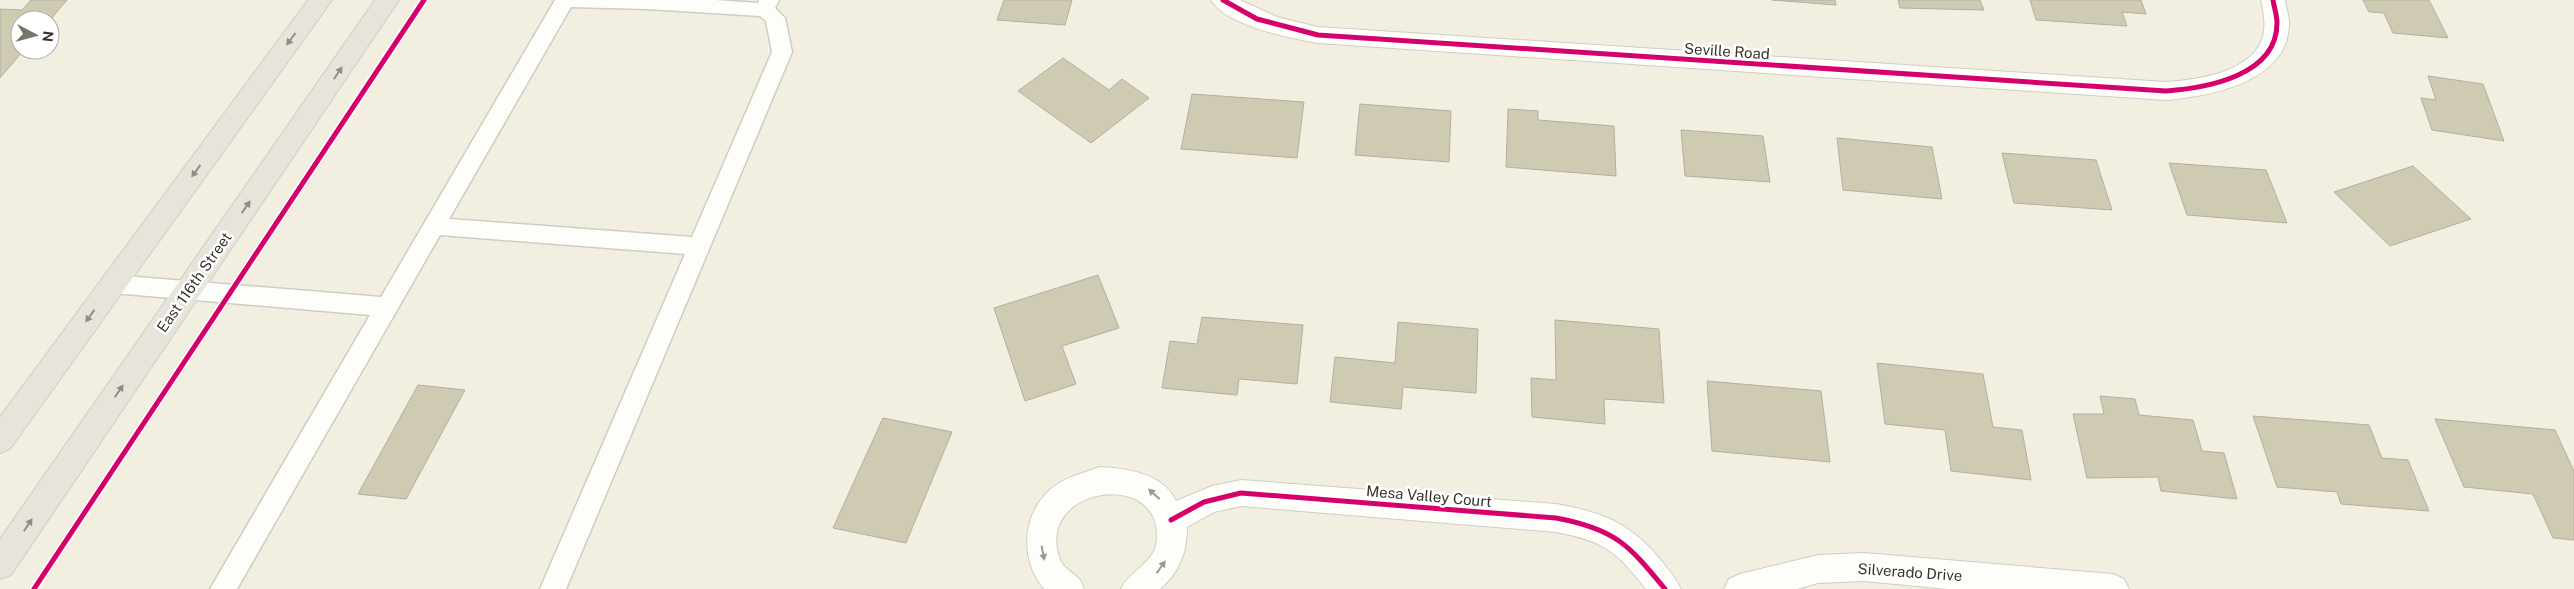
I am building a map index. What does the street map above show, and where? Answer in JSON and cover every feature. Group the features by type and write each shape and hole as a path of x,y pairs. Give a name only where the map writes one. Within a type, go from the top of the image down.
{"main road":[{"path":"0,440 320,0"},
{"name":"East 116th Street","path":"0,565 387,0"}],"street":[{"name":"Seville Road","path":"1223,0 1271,25 1328,36 2141,91 2188,90 2207,87 2236,77 2254,66 2265,55 2277,32 2278,16 2273,0"},
{"path":"1068,589 1049,572 1041,552 1042,532 1050,512 1064,495 1084,484 1106,478 1127,480 1147,488 1162,502 1171,520 1173,537 1169,554 1160,570 1137,589"},
{"name":"Mesa Valley Court","path":"1171,520 1200,503 1216,497 1241,493 1556,518 1585,523 1609,531 1625,542 1665,589"},
{"name":"Silverado Drive","path":"1740,589 1818,570 1864,567 2112,589"}],"lane":[{"path":"223,589 565,0 767,5 775,18 782,52 699,246 688,277 553,589"},
{"path":"434,226 699,246"},
{"path":"113,284 387,307"}],"building":[{"path":"31,0 67,0 58,10 22,10"},
{"path":"1004,0 1072,0 1065,25 997,20"},
{"path":"1772,0 1835,0 1836,5"},
{"path":"1898,0 1980,0 1984,10 1900,8"},
{"path":"2030,0 2141,0 2146,14 2122,12 2127,26 2036,20"},
{"path":"2363,0 2429,0 2448,38 2393,33 2384,13 2369,12"},
{"path":"0,9 22,10 10,10 10,60 15,60 0,78"},
{"path":"1063,58 1109,90 1122,79 1149,98 1091,143 1018,91"},
{"path":"2428,76 2483,84 2504,141 2432,130 2421,98 2436,100"},
{"path":"1192,94 1304,102 1297,158 1181,149"},
{"path":"1360,104 1451,111 1449,162 1355,155"},
{"path":"1508,109 1538,111 1538,120 1614,126 1616,176 1506,167"},
{"path":"1681,130 1763,136 1770,182 1685,176"},
{"path":"1837,138 1932,147 1942,199 1843,190"},
{"path":"2002,153 2096,160 2112,210 2014,203"},
{"path":"2169,163 2266,170 2287,223 2187,215"},
{"path":"2413,166 2471,219 2390,246 2334,192"},
{"path":"1098,275 1119,328 1062,346 1076,384 1025,401 994,308"},
{"path":"1202,317 1303,325 1297,384 1239,379 1237,395 1162,388 1170,341 1197,344"},
{"path":"1555,320 1659,329 1664,403 1604,399 1605,424 1532,417 1531,378 1556,380"},
{"path":"1398,322 1478,329 1476,393 1403,387 1401,409 1330,402 1335,357 1395,363"},
{"path":"1877,363 1983,374 1993,427 2022,430 2031,480 1951,471 1945,430 1885,424"},
{"path":"1707,381 1821,391 1830,462 1712,451"},
{"path":"418,385 465,390 406,499 358,494"},
{"path":"2100,396 2135,399 2139,415 2193,420 2202,451 2224,453 2237,499 2161,491 2158,477 2087,478 2073,414 2104,414"},
{"path":"2253,416 2369,425 2382,458 2408,460 2429,511 2341,504 2337,492 2277,487"},
{"path":"883,418 952,432 906,543 833,528"},
{"path":"2435,419 2555,430 2574,471 2574,540 2553,538 2533,494 2464,487"}],"cycle path":[{"path":"34,589 424,0"},
{"path":"1223,0 1257,19 1281,27 1318,35 2166,91 2208,86 2229,79 2247,70 2263,58 2273,43 2277,23 2273,0"},
{"path":"1171,520 1204,502 1241,493 1556,518 1595,527 1620,539 1641,559 1665,589"}]}
